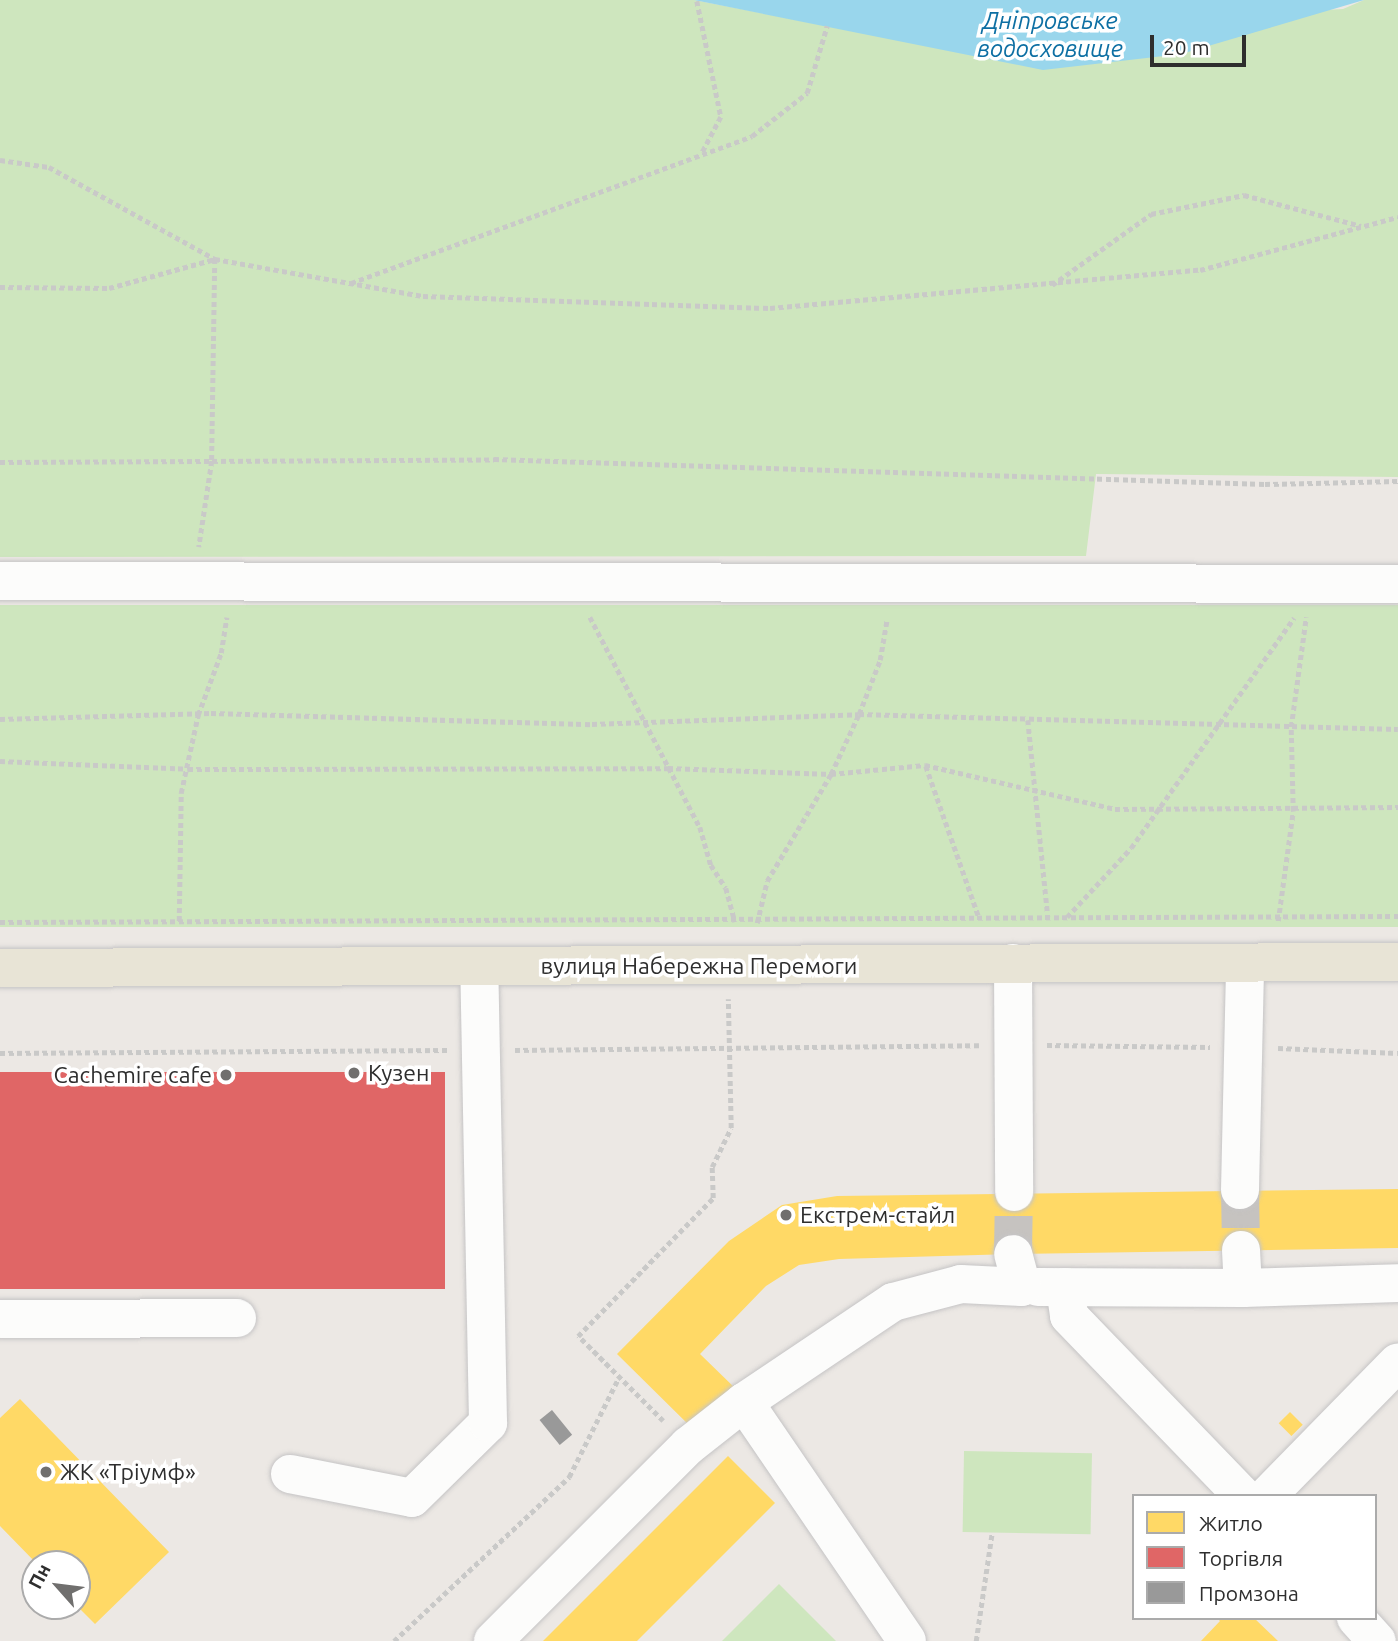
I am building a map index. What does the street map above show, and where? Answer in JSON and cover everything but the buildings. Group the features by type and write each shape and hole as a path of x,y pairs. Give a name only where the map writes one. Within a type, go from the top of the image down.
{"main road":[{"name":"вулиця Набережна Перемоги","path":"0,968 1398,962"}],"street":[{"path":"0,581 893,583 1308,591 1398,583"},
{"path":"1013,963 1014,1192"},
{"path":"1240,1190 1242,1047 1262,964"},
{"path":"290,1474 412,1498 488,1423 480,967"},
{"path":"1241,1250 1243,1288"},
{"path":"493,1641 688,1446 744,1402 893,1303 1018,1270 1065,1287 1243,1288 1398,1283"},
{"path":"1065,1287 1069,1316 1241,1494"},
{"path":"0,1319 237,1318"},
{"path":"1269,1494 1398,1362"},
{"path":"744,1402 907,1641"},
{"path":"1358,1620 1377,1641"}],"path":[{"path":"697,1 721,117 701,153"},
{"path":"351,283 752,136 807,93 827,26"},
{"path":"0,160 49,167 215,260 423,296 770,308 1200,270 1398,217"},
{"path":"1052,285 1151,214 1244,195 1361,226"},
{"path":"0,287 109,288 215,260"},
{"path":"194,582 212,461 215,260"},
{"path":"0,462 494,459 1265,484 1398,481"},
{"path":"179,921 181,793 198,715 221,653 232,582"},
{"path":"564,582 596,625 640,719 700,827 711,865 726,888 735,922"},
{"path":"688,1446 578,1336 713,1198 712,1167 731,1128 727,966 758,922 767,881 831,774 859,714 880,660 893,583"},
{"path":"1066,917 1132,848 1219,725 1308,591"},
{"path":"1262,964 1278,919 1293,811 1292,727 1308,591"},
{"path":"0,719 198,715 592,724 640,719 859,714 1398,729"},
{"path":"1028,719 1048,917"},
{"path":"0,761 188,769 668,768 831,774 926,765 1115,808 1293,811 1398,807"},
{"path":"926,765 979,917"},
{"path":"0,922 758,922 979,917 1278,919 1398,916"},
{"path":"0,1053 1013,1045 1242,1047 1398,1053"},
{"path":"394,1641 569,1477 619,1377"},
{"path":"976,1641 992,1532"}],"green space":[{"path":"0,0 694,0 874,35 1343,9 1364,0 1398,0 1398,477 1096,474 1086,556 0,557"},
{"path":"0,605 1398,605 1398,927 0,927"},
{"path":"964,1451 1092,1453 1091,1534 963,1532"},
{"path":"779,1584 836,1641 722,1641"}],"water":[{"name":"Дніпровське водосховище","path":"694,0 1364,0 1181,54 1043,70"}],"tunnel":[{"path":"1240,1190 1241,1250"},
{"path":"1013,1254 1014,1192"}],"place":[{"name":"Кузен","path":"354,1073"},
{"name":"Cachemire cafe","path":"226,1075"},
{"name":"Екстрем-стайл","path":"786,1215"},
{"name":"ЖК «Тріумф»","path":"46,1472"}]}
